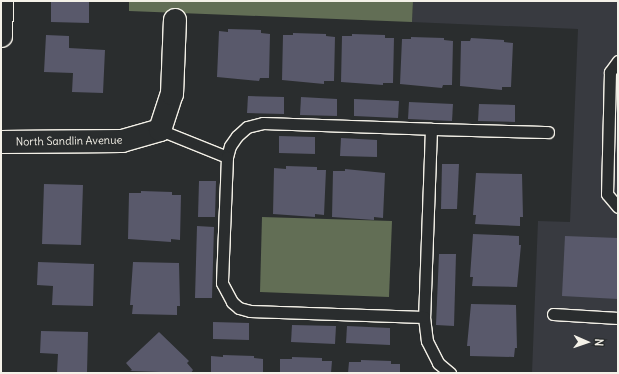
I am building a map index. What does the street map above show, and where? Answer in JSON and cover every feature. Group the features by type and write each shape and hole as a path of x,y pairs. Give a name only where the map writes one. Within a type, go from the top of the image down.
{"street":[{"path":"1,36 2,1"},
{"path":"160,130 172,94 175,20"},
{"name":"North Sandlin Avenue","path":"1,142 122,141 160,130"}],"lane":[{"path":"618,61 610,72 606,194 618,207"},
{"path":"424,317 250,311 239,308 232,302 222,283 227,157 230,146 237,136 247,127 263,123 548,132"},
{"path":"431,128 424,317 427,341 438,363 450,373"},
{"path":"160,130 227,157"},
{"path":"553,314 618,318"}],"shaded area":[{"path":"413,1 618,1 618,373 532,373 538,221 570,222 578,29 412,22"}],"green space":[{"path":"129,1 413,1 412,22 129,11"},
{"path":"262,217 392,221 389,297 260,292"}],"building":[{"path":"51,1 89,1 89,23 51,22"},
{"path":"228,29 261,30 261,33 270,34 269,78 260,78 259,81 217,77 219,31 228,32"},
{"path":"293,33 326,34 326,36 335,37 334,81 324,81 324,84 282,80 283,35 293,35"},
{"path":"352,34 385,35 385,38 394,38 393,83 383,83 383,85 341,82 342,36 352,36"},
{"path":"46,35 69,36 69,48 105,50 103,93 72,92 73,73 44,72"},
{"path":"411,37 444,38 444,40 453,41 452,85 443,85 442,88 400,84 402,39 411,39"},
{"path":"471,38 504,40 504,42 513,43 511,87 502,87 502,90 460,86 461,41 470,41"},
{"path":"248,96 284,97 284,114 247,113"},
{"path":"301,97 337,99 337,116 300,115"},
{"path":"354,99 399,101 398,118 354,116"},
{"path":"409,102 453,104 452,121 408,119"},
{"path":"479,104 515,105 515,122 478,121"},
{"path":"279,136 315,137 315,154 279,153"},
{"path":"341,138 377,140 377,157 340,156"},
{"path":"442,164 459,164 457,209 441,209"},
{"path":"286,166 317,167 317,170 326,170 324,215 315,214 315,217 273,214 274,168 286,169"},
{"path":"345,169 385,173 383,218 374,217 374,220 332,217 333,171 345,171"},
{"path":"476,173 522,174 523,217 520,217 520,226 475,224 476,215 473,215"},
{"path":"199,181 216,181 215,217 198,217"},
{"path":"44,184 83,185 81,245 42,244"},
{"path":"141,191 172,192 172,195 181,195 180,240 171,239 171,242 128,239 129,193 141,193"},
{"path":"197,226 214,227 212,298 195,298"},
{"path":"473,234 519,236 519,245 521,245 517,287 472,286 473,277 470,277"},
{"path":"565,236 618,238 618,299 562,296"},
{"path":"439,254 456,254 454,326 436,325"},
{"path":"38,262 94,264 93,306 52,305 53,286 37,285"},
{"path":"133,262 179,263 180,306 177,306 177,315 132,314 133,305 130,305"},
{"path":"471,304 516,305 517,348 515,348 514,357 470,356 470,346 467,346"},
{"path":"213,322 249,323 249,340 213,339"},
{"path":"292,325 336,326 335,344 291,342"},
{"path":"347,326 390,328 390,345 346,343"},
{"path":"41,331 88,332 87,373 57,373 58,354 40,353"},
{"path":"159,332 189,361 187,363 193,370 191,373 130,371 132,370 126,363"},
{"path":"223,355 254,356 254,358 263,359 263,373 211,373 211,356 223,357"},
{"path":"292,357 322,358 322,361 332,361 331,373 280,373 280,359 292,359"},
{"path":"361,360 391,361 391,364 400,364 400,373 348,373 349,362 361,362"}]}
